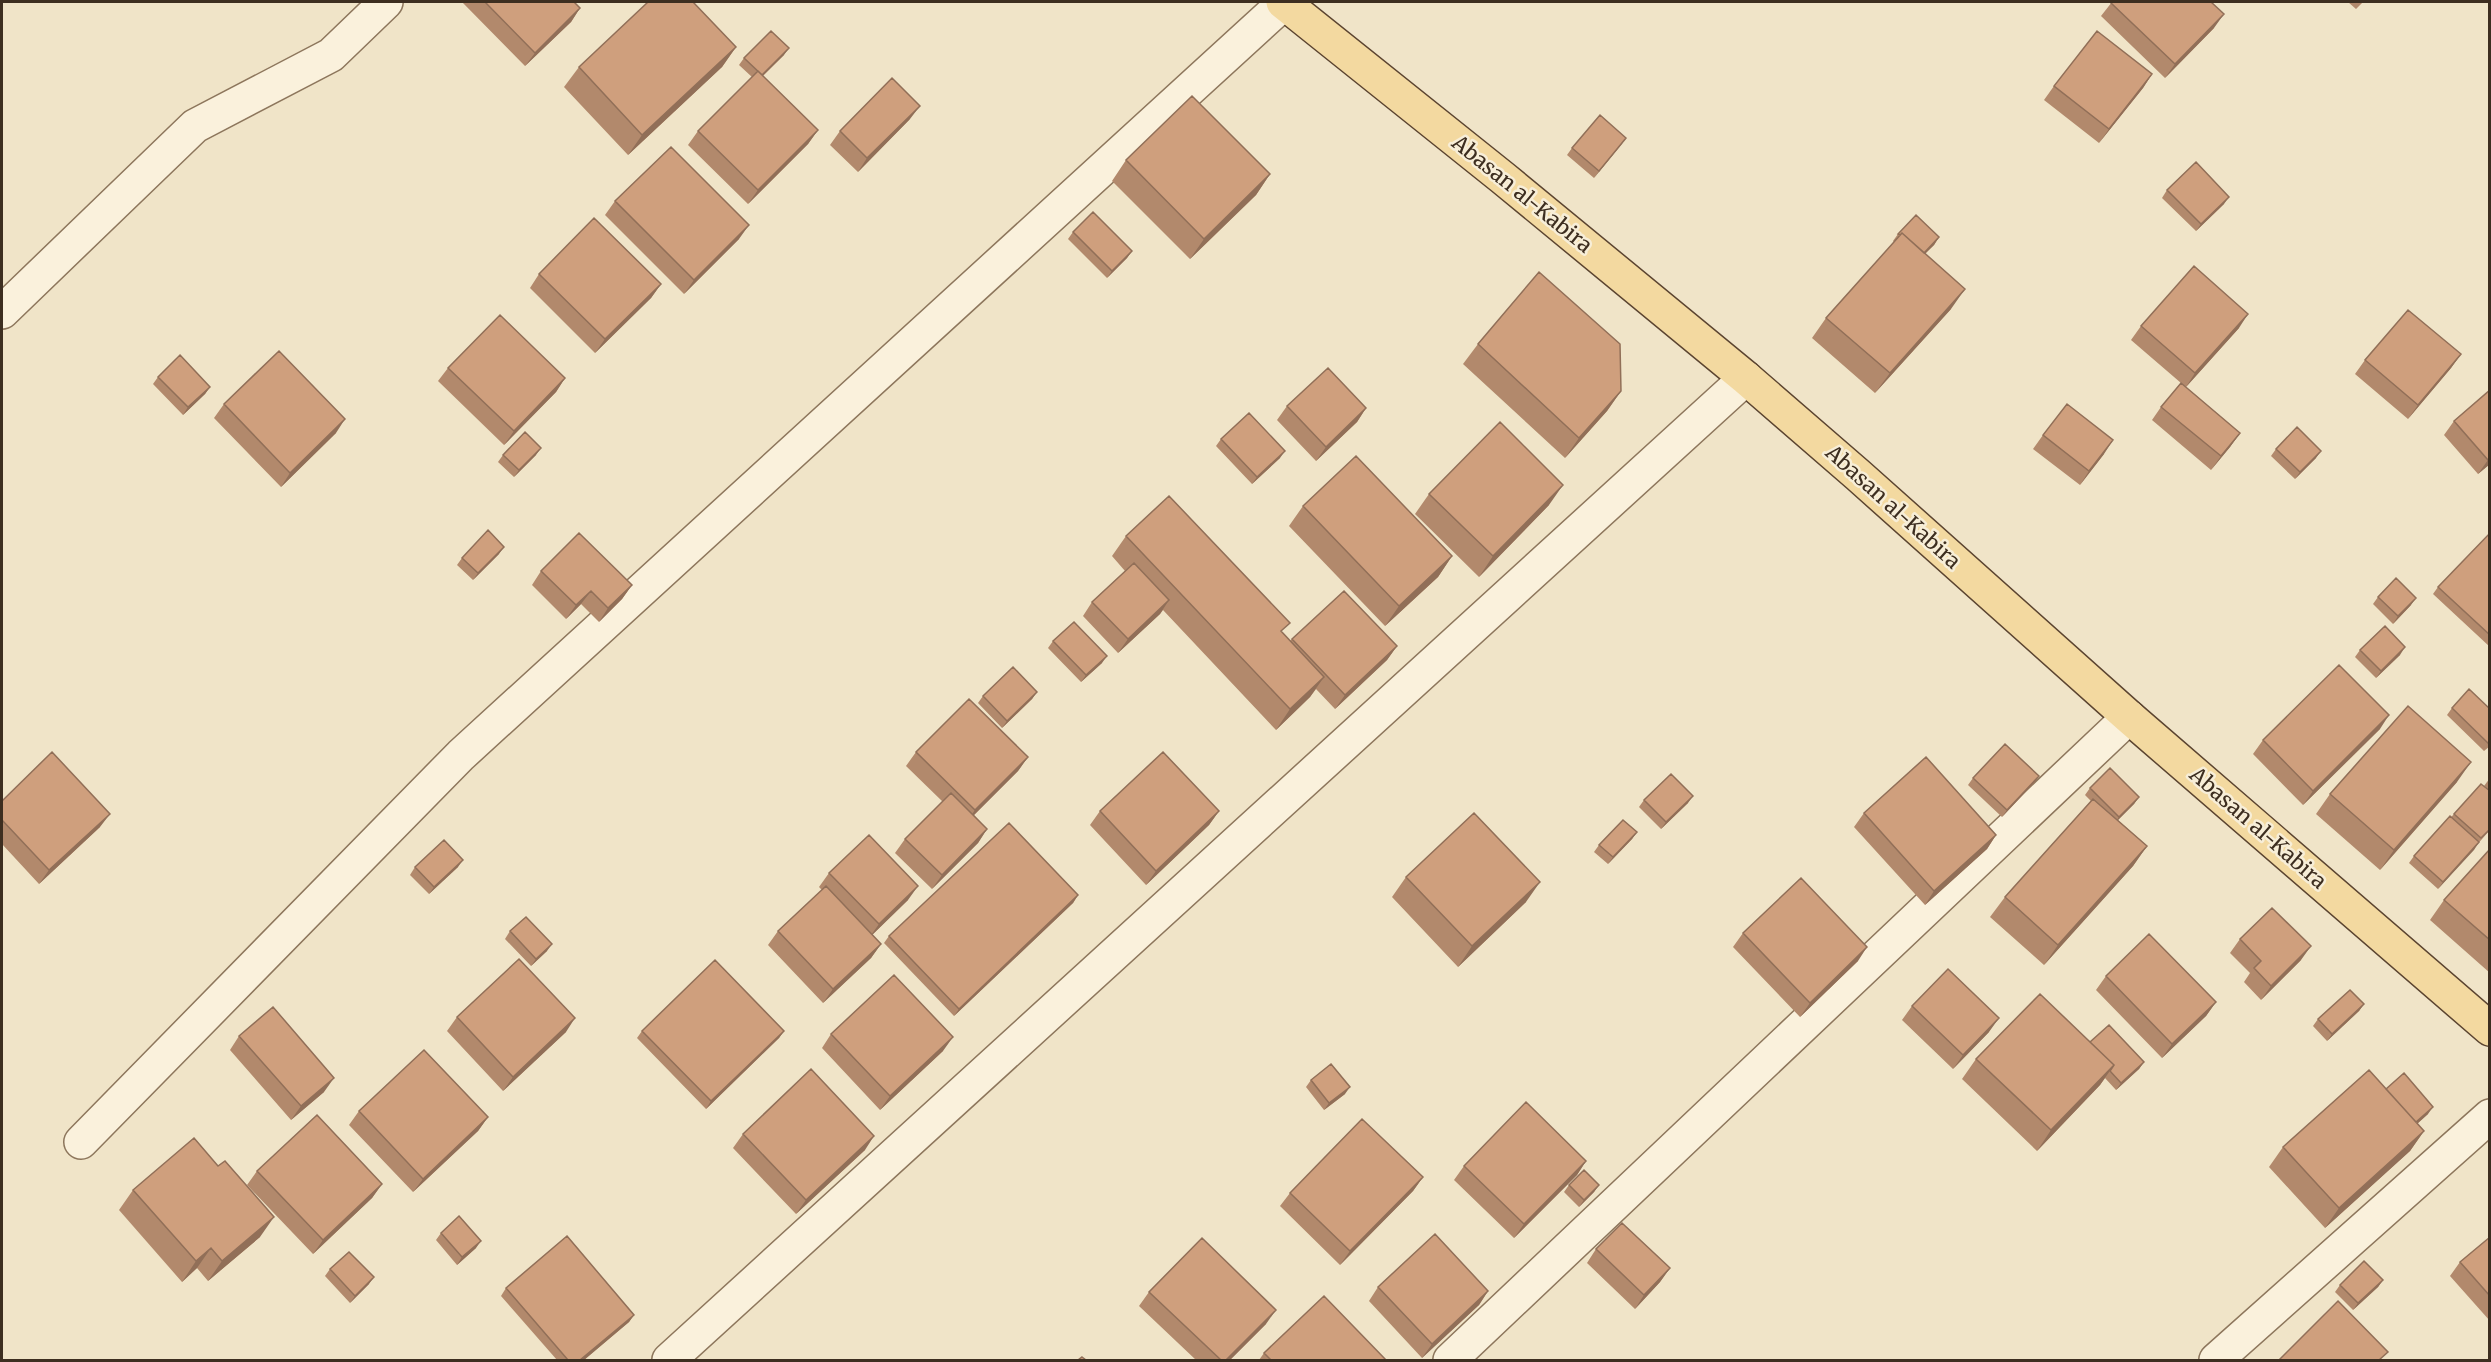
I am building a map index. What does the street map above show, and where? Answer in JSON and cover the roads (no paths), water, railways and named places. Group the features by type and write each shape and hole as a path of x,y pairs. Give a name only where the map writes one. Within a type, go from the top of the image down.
{"main road":[{"name":"Abasan al-Kabira","path":"1284,2 1746,378 2129,717 2490,1029"}],"street":[{"path":"2,312 195,126 331,55 386,2"},
{"path":"81,1142 461,755 1284,2"},
{"path":"669,1360 1746,378"},
{"path":"1450,1360 2129,717"},
{"path":"2216,1360 2490,1116"}]}
